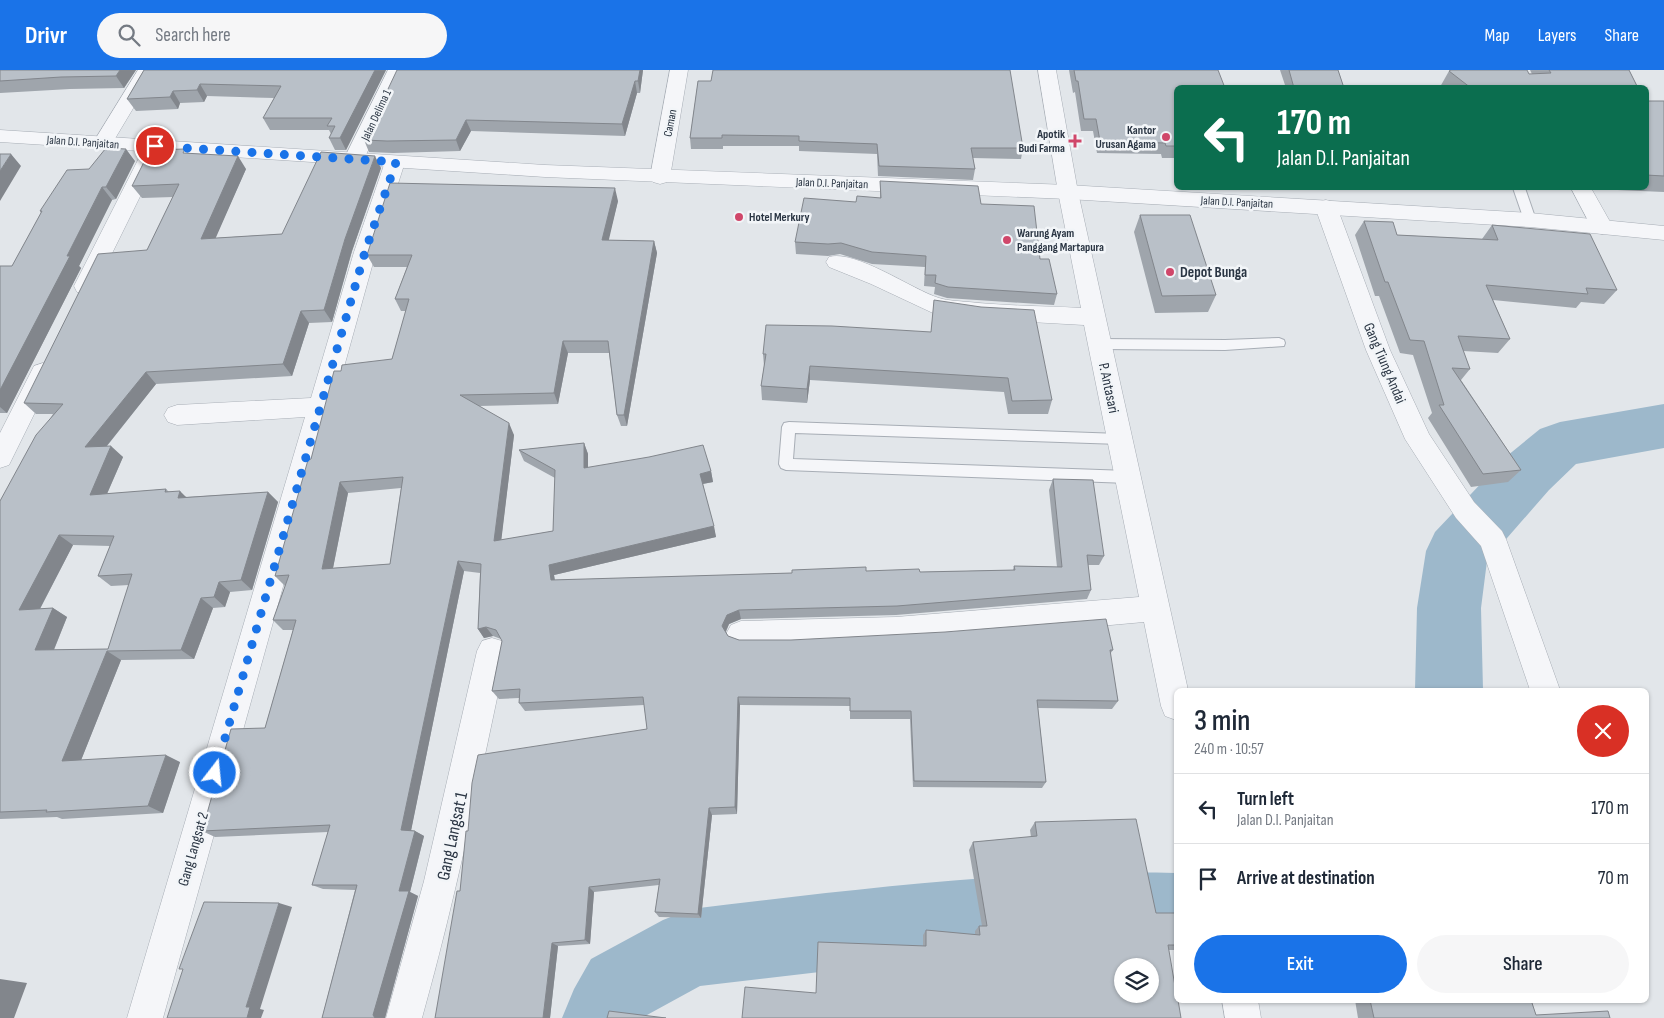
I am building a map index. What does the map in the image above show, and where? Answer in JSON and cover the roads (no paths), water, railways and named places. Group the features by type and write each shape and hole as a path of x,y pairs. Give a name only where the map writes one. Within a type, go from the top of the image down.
{"street":[{"path":"102,143 147,70"},
{"name":"Jalan Delima 1","path":"354,159 397,70"},
{"name":"Caman","path":"660,177 680,70"},
{"name":"P. Antasari","path":"1047,70 1068,192 1174,697"},
{"name":"Jalan D.I. Panjaitan","path":"0,136 660,177 1068,192 1326,207 1530,220 1664,233"},
{"path":"75,307 155,146"},
{"name":"Gang Langsat 2","path":"145,1018 365,252 396,162"},
{"path":"1582,190 1602,227"},
{"name":"Gang Tiung Andai","path":"1326,207 1378,350 1418,439 1465,510 1492,539 1544,688"},
{"path":"837,262 879,278 935,306 978,311 1094,317"},
{"path":"0,458 53,351"},
{"path":"177,415 320,407"},
{"path":"741,634 801,635 867,632 1155,608"},
{"name":"Gang Langsat 1","path":"404,1018 442,882 492,651"},
{"path":"1240,1003 1243,1018"}],"lane":[{"path":"1520,190 1530,220"},
{"path":"1100,344 1225,345 1279,343"},
{"path":"1120,439 789,427 786,464 1128,477"}],"waterway":[{"path":"1449,688 1449,608 1457,551 1528,473 1560,445 1664,426"},
{"path":"603,1018 619,987 691,948 871,927 1052,912 1174,911"}],"place":[{"name":"Kantor Urusan Agama","path":"1166,137"},
{"name":"Apotik Budi Farma","path":"1075,141"},
{"name":"Hotel Merkury","path":"739,217"},
{"name":"Warung Ayam Panggang Martapura","path":"1007,240"},
{"name":"Depot Bunga","path":"1170,272"}]}
